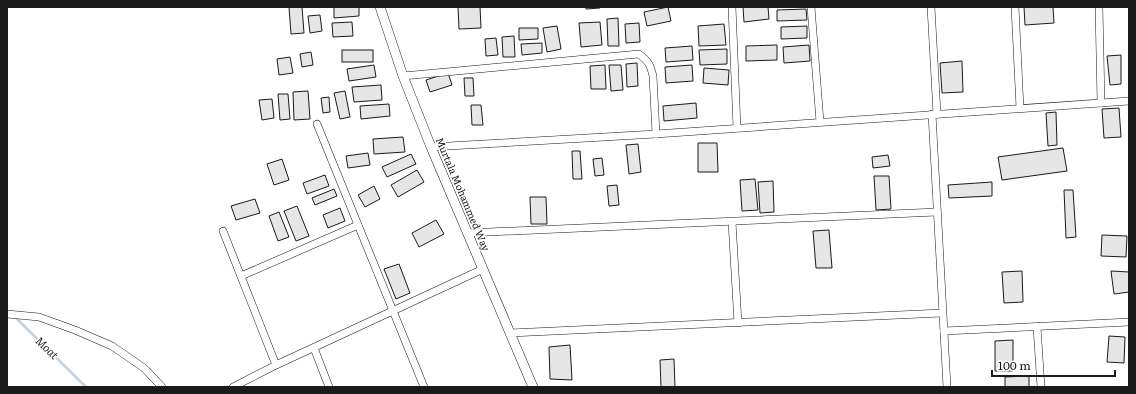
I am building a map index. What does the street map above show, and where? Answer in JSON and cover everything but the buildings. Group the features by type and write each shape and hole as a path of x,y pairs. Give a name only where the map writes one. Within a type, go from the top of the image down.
{"street":[{"name":"Murtala Mohammed Way","path":"380,7 402,76 533,387"},
{"path":"732,7 737,128"},
{"path":"811,7 820,122"},
{"path":"931,7 937,212 946,387"},
{"path":"1015,7 1020,108"},
{"path":"1099,7 1101,103"},
{"path":"402,76 639,54 649,62 653,76 656,134"},
{"path":"431,147 656,134 1129,101"},
{"path":"317,124 424,387"},
{"path":"467,233 937,212"},
{"path":"732,222 738,323"},
{"path":"241,276 358,225"},
{"path":"223,231 276,365"},
{"path":"233,387 276,365 483,269"},
{"path":"510,333 942,313"},
{"path":"7,314 39,317 75,330 112,346 144,368 162,387"},
{"path":"944,331 1129,322"},
{"path":"1037,327 1041,387"},
{"path":"314,348 329,387"}],"waterway":[{"name":"Moat","path":"14,316 86,387"}]}
